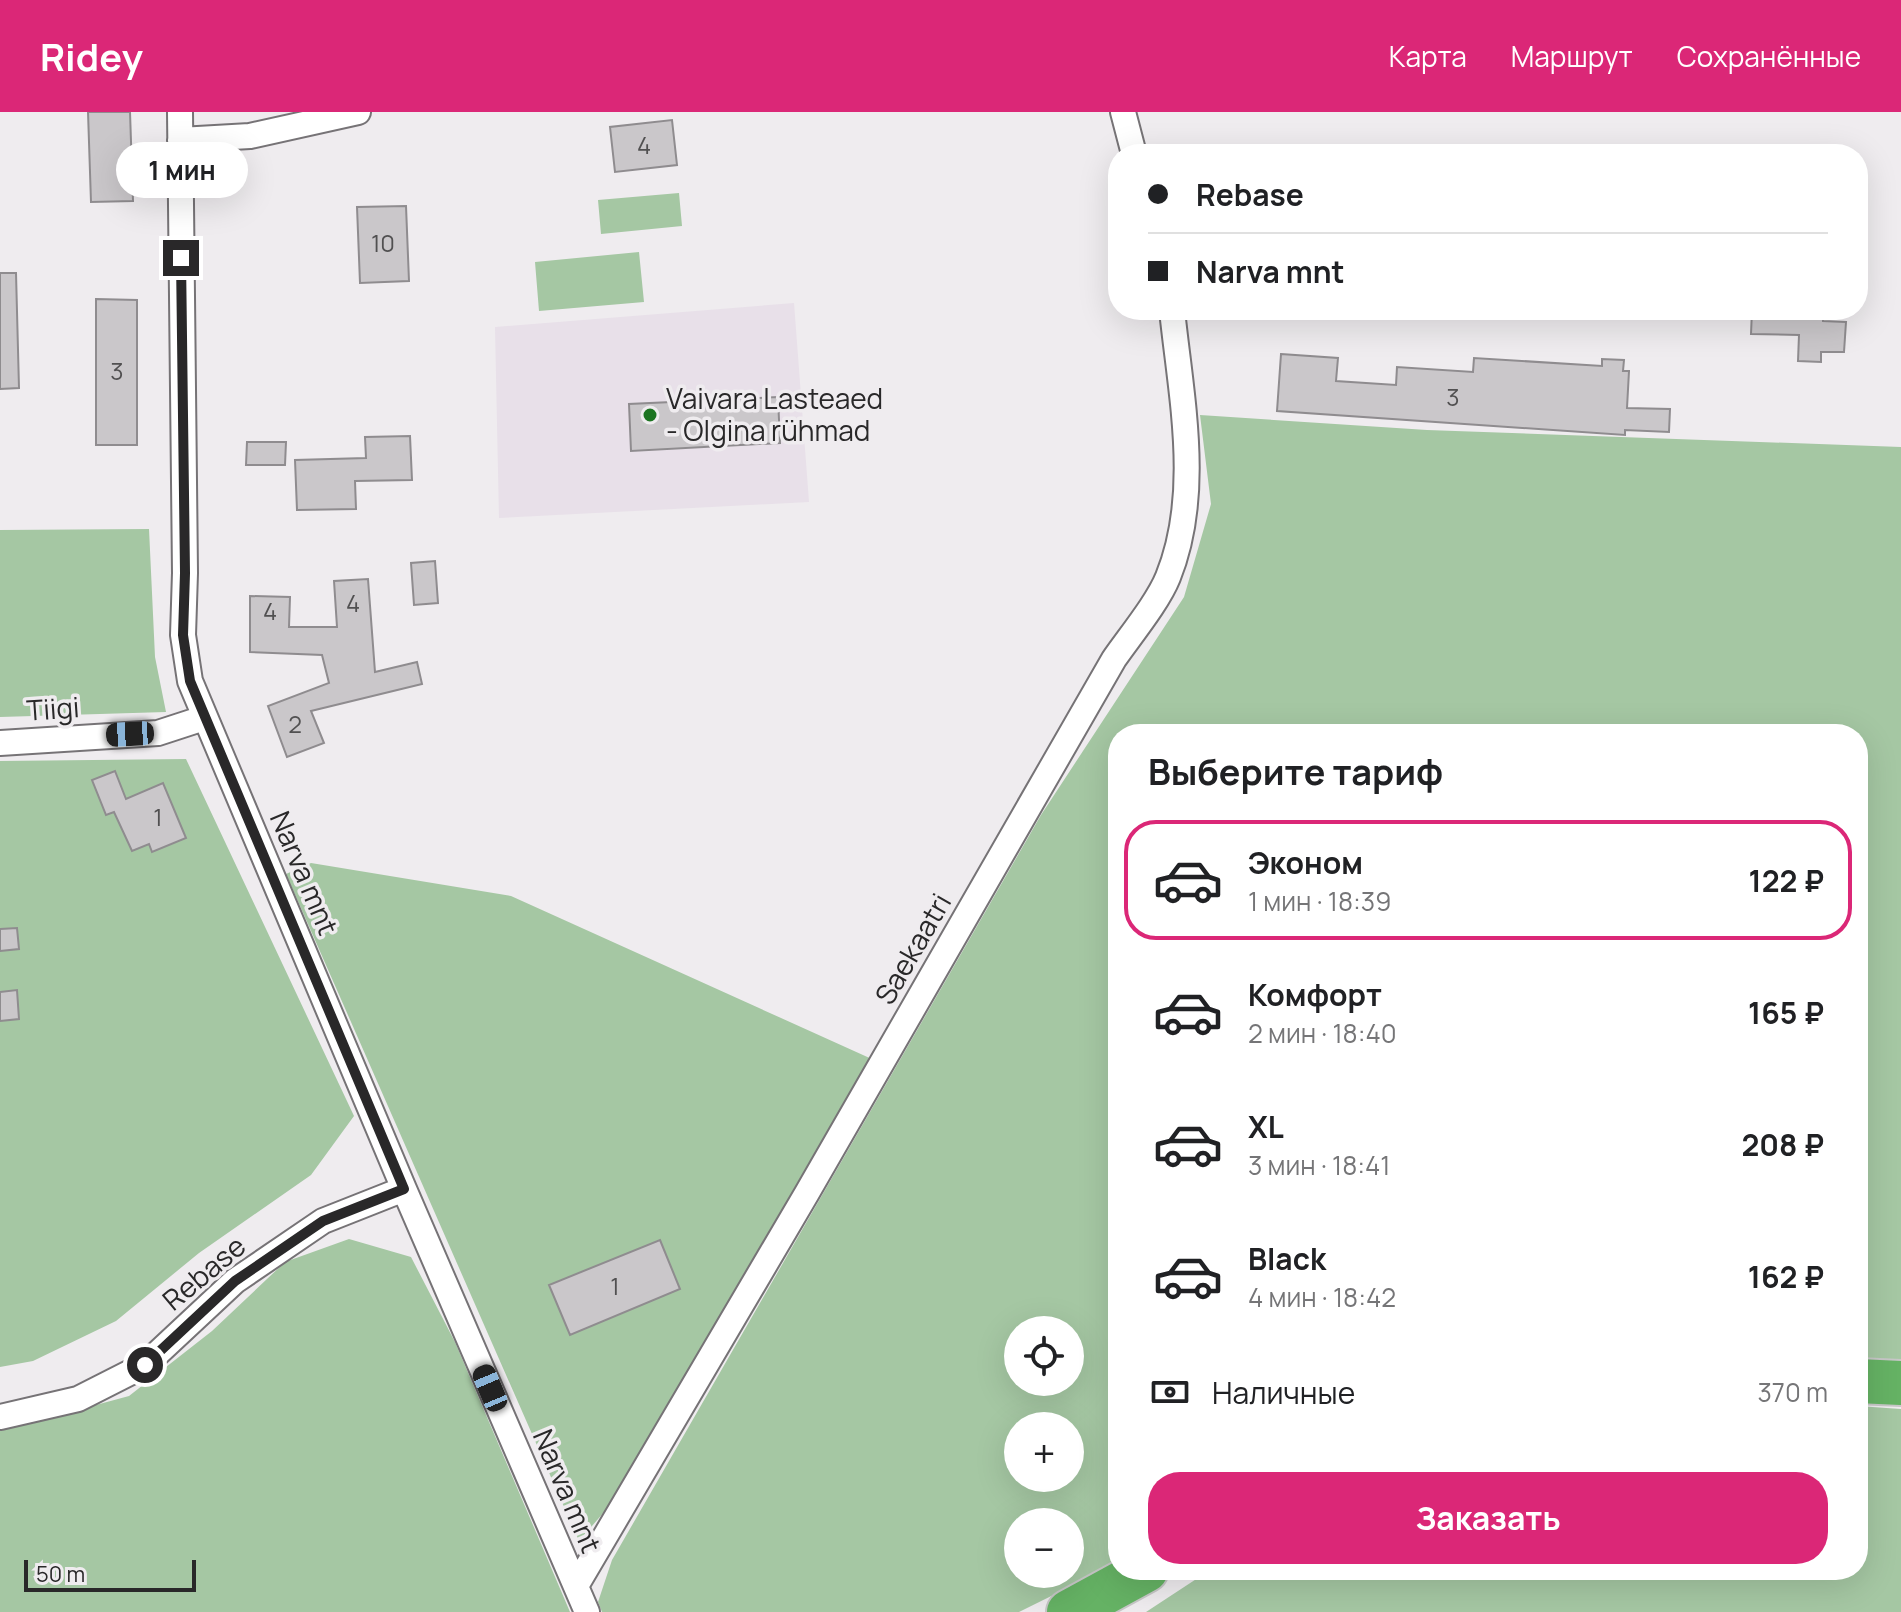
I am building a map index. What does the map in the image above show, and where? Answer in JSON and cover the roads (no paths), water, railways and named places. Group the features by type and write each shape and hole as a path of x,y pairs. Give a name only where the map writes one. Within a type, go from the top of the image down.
{"highway":[{"path":"1868,1381 1901,1383"},
{"path":"1069,1612 1128,1580"},
{"path":"1104,1612 1159,1580"}],"street":[{"name":"Narva mnt","path":"180,112 183,635 190,681 404,1189 587,1612"},
{"path":"180,140 250,136 358,112"},
{"path":"1123,112 1131,144"},
{"name":"Saekaatri","path":"576,1586 799,1207 1114,659 1167,579 1184,524 1187,492 1173,320"},
{"name":"Tiigi","path":"0,743 158,733 204,718"},
{"name":"Rebase","path":"0,1417 78,1399 145,1365 235,1281 323,1221 404,1189"}],"place":[{"name":"Vaivara Lasteaed - Olgina rühmad","path":"650,415"}]}
